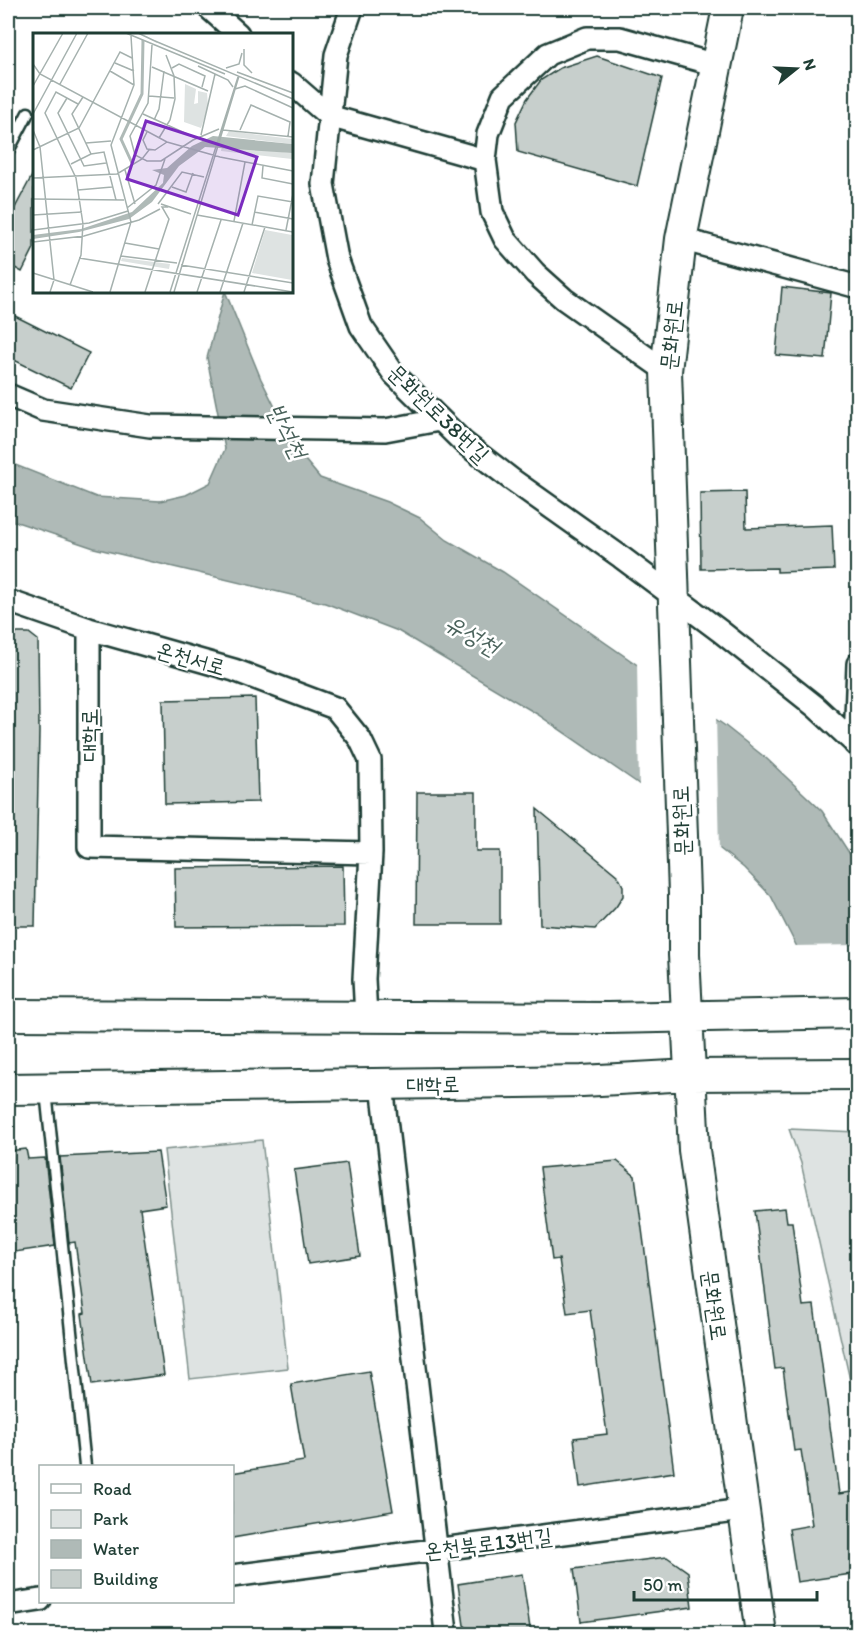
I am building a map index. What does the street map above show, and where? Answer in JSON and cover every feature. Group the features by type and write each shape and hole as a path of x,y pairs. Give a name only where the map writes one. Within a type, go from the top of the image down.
{"street":[{"path":"209,8 237,33"},
{"name":"문화원로38번길","path":"352,8 336,55 323,184 337,259 361,326 394,374 463,442 673,595 816,707 856,745"},
{"name":"문화원로","path":"728,8 681,239 666,371 687,1018 694,1150 761,1635"},
{"path":"666,371 564,299 535,273 505,239 492,212 485,160 488,134 503,96 548,54 587,38 620,38 716,65"},
{"path":"292,83 329,116 485,160"},
{"path":"681,239 858,287"},
{"path":"8,395 43,410 150,426 385,430 439,420"},
{"name":"온천서로","path":"8,601 89,629 234,670 335,708 360,739 370,760 371,853"},
{"name":"대학로","path":"89,629 89,847 371,853"},
{"path":"856,745 858,664"},
{"path":"366,1017 364,979 371,853"},
{"path":"8,1015 687,1018 762,1014 858,1013"},
{"name":"대학로","path":"8,1089 601,1081 690,1075 858,1074"},
{"path":"382,1084 446,1632"},
{"name":"온천북로13번길","path":"234,1576 743,1510"},
{"path":"8,1605 39,1600"}],"lane":[{"path":"8,151 28,113"},
{"path":"46,1089 85,1465"}],"green space":[{"path":"789,1129 857,1132 857,1411 801,1163"},
{"path":"262,1140 288,1368 190,1379 164,1150"}],"water":[{"path":"225,292 261,379 296,449 320,478 387,502 420,518 447,540 503,572 724,725 767,759 822,811 857,865 857,1117 798,949 771,896 744,868 636,782 537,714 398,631 325,603 94,548 8,519 8,462 96,497 160,501 186,495 210,483 225,449 207,358"}],"pier":[{"path":"637,662 716,715 719,852 639,788"},
{"path":"858,945 858,1120 855,1118 793,946"}],"building":[{"path":"597,56 662,78 637,186 518,152 516,122 527,99 541,80 560,68"},
{"path":"33,174 33,250 22,272 8,264 8,221"},
{"path":"782,287 831,293 825,359 776,355"},
{"path":"13,315 89,353 71,388 8,357 8,325"},
{"path":"745,492 746,528 832,525 834,570 777,572 777,568 701,569 700,493"},
{"path":"8,633 29,633 38,640 39,732 35,926 8,926"},
{"path":"255,698 258,802 165,804 163,700"},
{"path":"417,792 476,792 476,851 500,851 500,924 416,924"},
{"path":"537,809 618,876 623,886 623,896 616,907 595,929 540,925"},
{"path":"343,866 344,926 176,927 175,868"},
{"path":"26,1149 28,1159 45,1158 55,1246 8,1253 8,1151"},
{"path":"158,1152 166,1205 140,1209 164,1375 92,1385 82,1314 85,1313 75,1242 69,1243 60,1157"},
{"path":"617,1161 635,1176 674,1472 580,1487 574,1438 607,1434 590,1310 567,1313 559,1259 552,1260 540,1168"},
{"path":"347,1163 360,1256 308,1264 294,1170"},
{"path":"785,1208 787,1222 792,1222 803,1306 814,1305 839,1494 858,1491 858,1573 797,1582 789,1529 812,1525 801,1450 794,1451 783,1368 775,1369 755,1211"},
{"path":"369,1371 393,1511 234,1538 234,1473 304,1461 291,1384"},
{"path":"667,1557 688,1572 692,1607 581,1622 574,1569"},
{"path":"522,1574 531,1635 476,1635 464,1625 458,1584"}],"water label":[{"name":"반석천","path":"287,431"},
{"name":"유성천","path":"472,635"}]}
